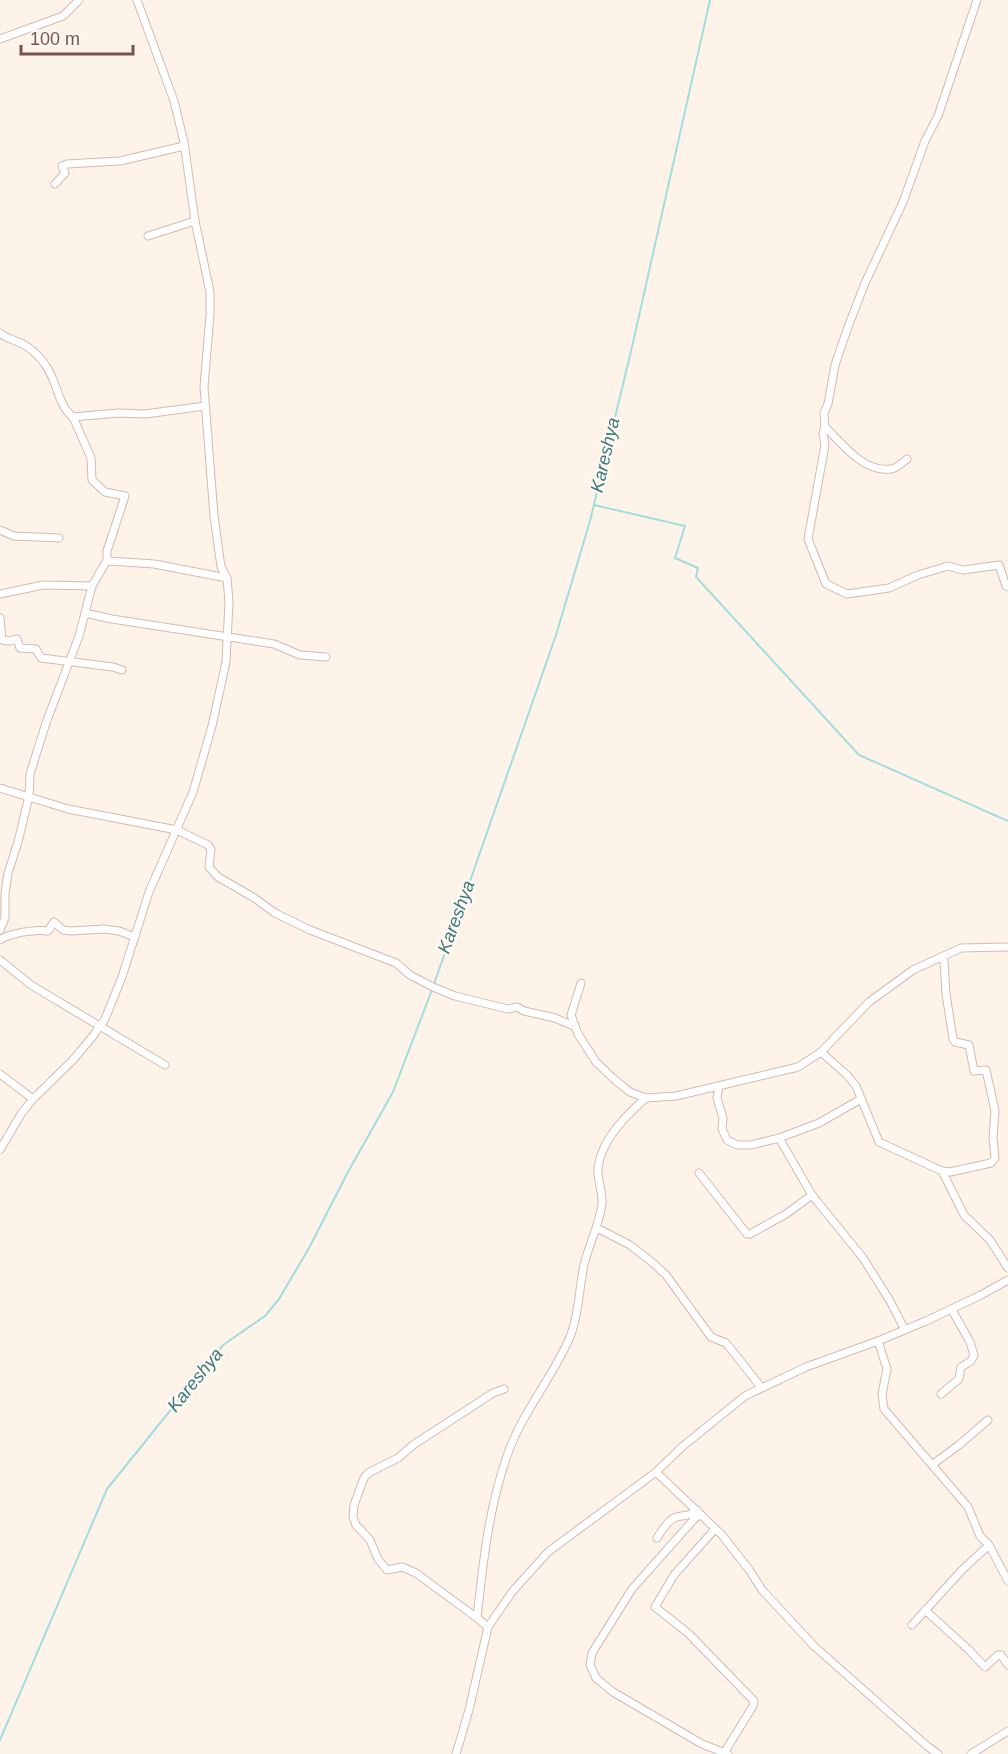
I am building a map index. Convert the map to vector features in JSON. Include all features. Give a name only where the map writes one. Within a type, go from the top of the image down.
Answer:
[{"type":"street","points":[[0,39],[63,16],[79,0]]},
{"type":"street","points":[[1,1145],[33,1099],[73,1060],[101,1027],[122,977],[149,892],[193,792],[212,726],[226,662],[227,578],[221,567],[214,516],[205,406],[205,359],[211,303],[174,101],[137,0]]},
{"type":"street","points":[[977,0],[939,116],[925,141],[903,202],[865,283],[835,366],[828,404],[824,413],[825,445],[808,539],[826,584],[847,594],[889,588],[918,575],[948,566],[963,570],[999,565],[1008,587]]},
{"type":"street","points":[[55,184],[64,177],[62,166],[67,164],[120,161],[184,146]]},
{"type":"street","points":[[148,236],[195,221]]},
{"type":"street","points":[[0,333],[36,353],[48,368],[65,408],[73,417],[91,458],[92,480],[105,492],[125,496],[107,550],[107,562],[92,586],[71,661],[46,723],[30,774],[29,796],[8,873],[5,918],[0,930]]},
{"type":"street","points":[[73,417],[118,413],[145,414],[205,406]]},
{"type":"street","points":[[825,427],[858,458],[870,465],[892,468],[907,459]]},
{"type":"street","points":[[0,530],[14,536],[59,538]]},
{"type":"street","points":[[107,562],[154,564],[227,578]]},
{"type":"street","points":[[0,594],[43,585],[92,586]]},
{"type":"street","points":[[86,613],[274,644],[300,654],[326,657]]},
{"type":"street","points":[[0,618],[2,640],[17,639],[20,648],[36,649],[41,658],[122,670]]},
{"type":"street","points":[[0,788],[68,808],[177,830],[208,845],[211,849],[209,867],[218,877],[275,913],[310,930],[396,963],[410,975],[454,996],[508,1009],[517,1007],[574,1026]]},
{"type":"street","points":[[0,940],[32,930],[48,931],[54,922],[63,930],[103,929],[119,931],[135,937]]},
{"type":"street","points":[[580,984],[571,1015],[574,1026],[596,1062],[630,1092],[646,1098],[676,1096],[798,1067],[821,1052],[869,1002],[913,970],[961,948],[1008,947]]},
{"type":"street","points":[[821,1052],[853,1082],[879,1142],[883,1146],[942,1171],[950,1172],[991,1163],[995,1158],[993,1137],[995,1111],[988,1074],[986,1070],[974,1071],[969,1045],[953,1039],[944,961],[941,957]]},
{"type":"street","points":[[0,960],[32,985],[165,1065]]},
{"type":"street","points":[[0,1074],[33,1099]]},
{"type":"street","points":[[719,1086],[717,1098],[723,1118],[722,1129],[727,1140],[736,1145],[751,1145],[779,1138],[819,1123],[861,1099]]},
{"type":"street","points":[[477,1618],[487,1531],[508,1452],[529,1408],[570,1336],[585,1263],[597,1228],[603,1194],[598,1176],[601,1157],[629,1112],[646,1098]]},
{"type":"street","points":[[779,1138],[812,1195],[863,1258],[905,1330]]},
{"type":"street","points":[[942,1171],[964,1215],[990,1240],[1008,1268]]},
{"type":"street","points":[[699,1173],[744,1231],[750,1234],[786,1214],[812,1195]]},
{"type":"street","points":[[597,1228],[630,1245],[666,1275],[711,1337],[726,1343],[761,1387]]},
{"type":"street","points":[[456,1754],[469,1710],[488,1627],[512,1592],[548,1552],[656,1472],[745,1396],[815,1363],[878,1341],[952,1310],[1008,1280]]},
{"type":"street","points":[[941,1394],[959,1379],[958,1372],[961,1367],[971,1361],[974,1356],[970,1342],[952,1310]]},
{"type":"street","points":[[878,1341],[887,1369],[882,1394],[884,1409],[968,1507],[980,1536],[989,1545],[1008,1581]]},
{"type":"street","points":[[488,1627],[416,1573],[402,1567],[387,1570],[353,1517],[359,1490],[368,1473],[398,1458],[413,1445],[493,1393],[504,1389]]},
{"type":"street","points":[[933,1464],[988,1420]]},
{"type":"street","points":[[656,1472],[715,1528],[750,1571],[762,1590],[814,1646],[938,1754]]},
{"type":"street","points":[[657,1538],[666,1524],[675,1518],[699,1512]]},
{"type":"street","points":[[699,1512],[632,1589],[592,1653],[590,1665],[596,1678],[613,1692],[702,1744],[726,1753],[754,1701],[688,1633],[655,1608],[675,1575],[715,1528]]},
{"type":"street","points":[[912,1625],[962,1570],[989,1545]]},
{"type":"street","points":[[925,1610],[969,1650],[981,1665],[985,1667],[998,1655],[1001,1655],[1008,1665]]},
{"type":"street","points":[[971,1754],[1008,1731]]},
{"type":"waterway","name":"Kareshya","points":[[0,1740],[107,1489],[223,1345],[265,1316],[279,1299],[393,1092],[433,987],[556,635],[590,521],[632,347],[710,0]]},
{"type":"waterway","points":[[594,505],[685,526],[675,558],[698,568],[696,577],[859,755],[1008,821]]}]
